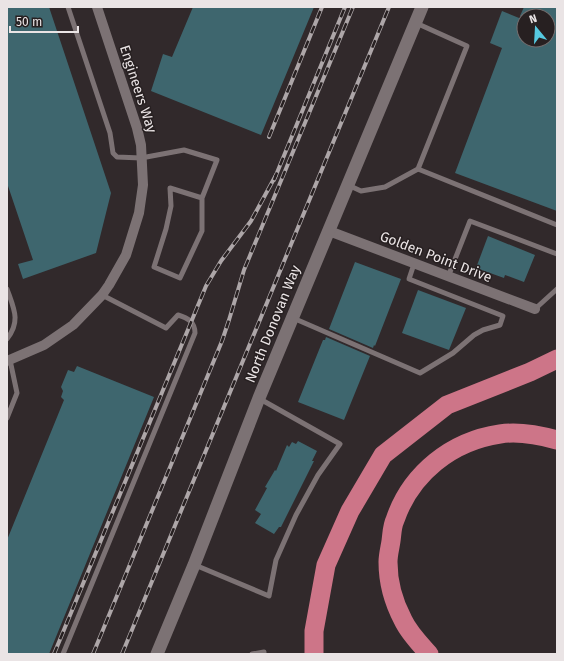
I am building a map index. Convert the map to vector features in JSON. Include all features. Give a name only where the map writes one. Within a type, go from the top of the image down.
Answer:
[{"type":"highway","points":[[314,654],[314,631],[326,565],[350,511],[383,455],[447,405],[530,372],[557,359]]},
{"type":"highway","points":[[429,654],[403,621],[392,593],[388,561],[394,521],[406,496],[422,473],[450,451],[463,444],[500,434],[516,433],[540,435],[557,440]]},
{"type":"street","name":"Engineers Way","points":[[9,361],[44,345],[72,325],[102,295],[126,255],[139,213],[143,186],[141,145],[137,128],[96,7]]},
{"type":"street","name":"North Donovan Way","points":[[157,654],[194,565],[259,398],[422,7]]},
{"type":"street","name":"Golden Point Drive","points":[[329,231],[535,309]]},
{"type":"lane","points":[[68,7],[110,133],[113,153],[117,157],[141,158],[184,150],[217,160],[202,198],[202,231],[180,278],[154,268],[166,229],[171,206],[170,188],[202,198]]},
{"type":"lane","points":[[348,185],[361,191],[385,187],[418,169],[467,46],[415,22]]},
{"type":"lane","points":[[418,169],[557,225]]},
{"type":"lane","points":[[448,277],[470,221],[557,254]]},
{"type":"lane","points":[[292,318],[420,373],[453,353],[474,335],[483,330],[500,325],[503,316],[408,279],[414,264]]},
{"type":"lane","points":[[7,289],[16,319],[13,331],[7,339]]},
{"type":"lane","points":[[535,309],[557,289]]},
{"type":"lane","points":[[63,654],[195,333],[195,327],[188,318],[178,315],[166,328],[102,295]]},
{"type":"lane","points":[[7,418],[17,393],[9,361]]},
{"type":"lane","points":[[194,565],[269,596],[276,560],[296,515],[318,475],[340,444],[259,398]]},
{"type":"lane","points":[[252,654],[264,652],[264,654]]},
{"type":"building","points":[[7,7],[49,7],[111,193],[96,253],[23,279],[18,264],[33,260],[7,183]]},
{"type":"building","points":[[193,7],[314,7],[261,135],[151,91],[163,54],[172,57]]},
{"type":"building","points":[[557,7],[557,211],[455,173],[502,48],[490,43],[502,11],[516,17],[516,48],[556,48],[556,8],[524,8]]},
{"type":"building","points":[[488,236],[535,255],[524,282],[505,275],[504,278],[476,268]]},
{"type":"building","points":[[355,262],[401,279],[373,348],[329,329]]},
{"type":"building","points":[[418,290],[466,308],[449,350],[402,333]]},
{"type":"building","points":[[326,337],[370,356],[344,420],[298,402],[323,340],[325,340]]},
{"type":"building","points":[[77,366],[154,397],[49,654],[7,654],[7,540],[64,400],[61,397],[63,391],[61,387],[68,370],[74,372]]},
{"type":"building","points":[[298,441],[317,451],[312,461],[314,461],[281,527],[279,527],[274,534],[255,523],[261,514],[255,510],[267,488],[265,487],[275,470],[276,471],[287,445],[289,447],[292,442],[296,444]]},
{"type":"railway","points":[[269,137],[322,7]]},
{"type":"railway","points":[[274,180],[345,7]]},
{"type":"railway","points":[[93,654],[222,341],[244,270],[353,7]]},
{"type":"railway","points":[[122,654],[389,7]]},
{"type":"railway","points":[[54,654],[206,286],[221,261],[251,221],[276,175]]}]
